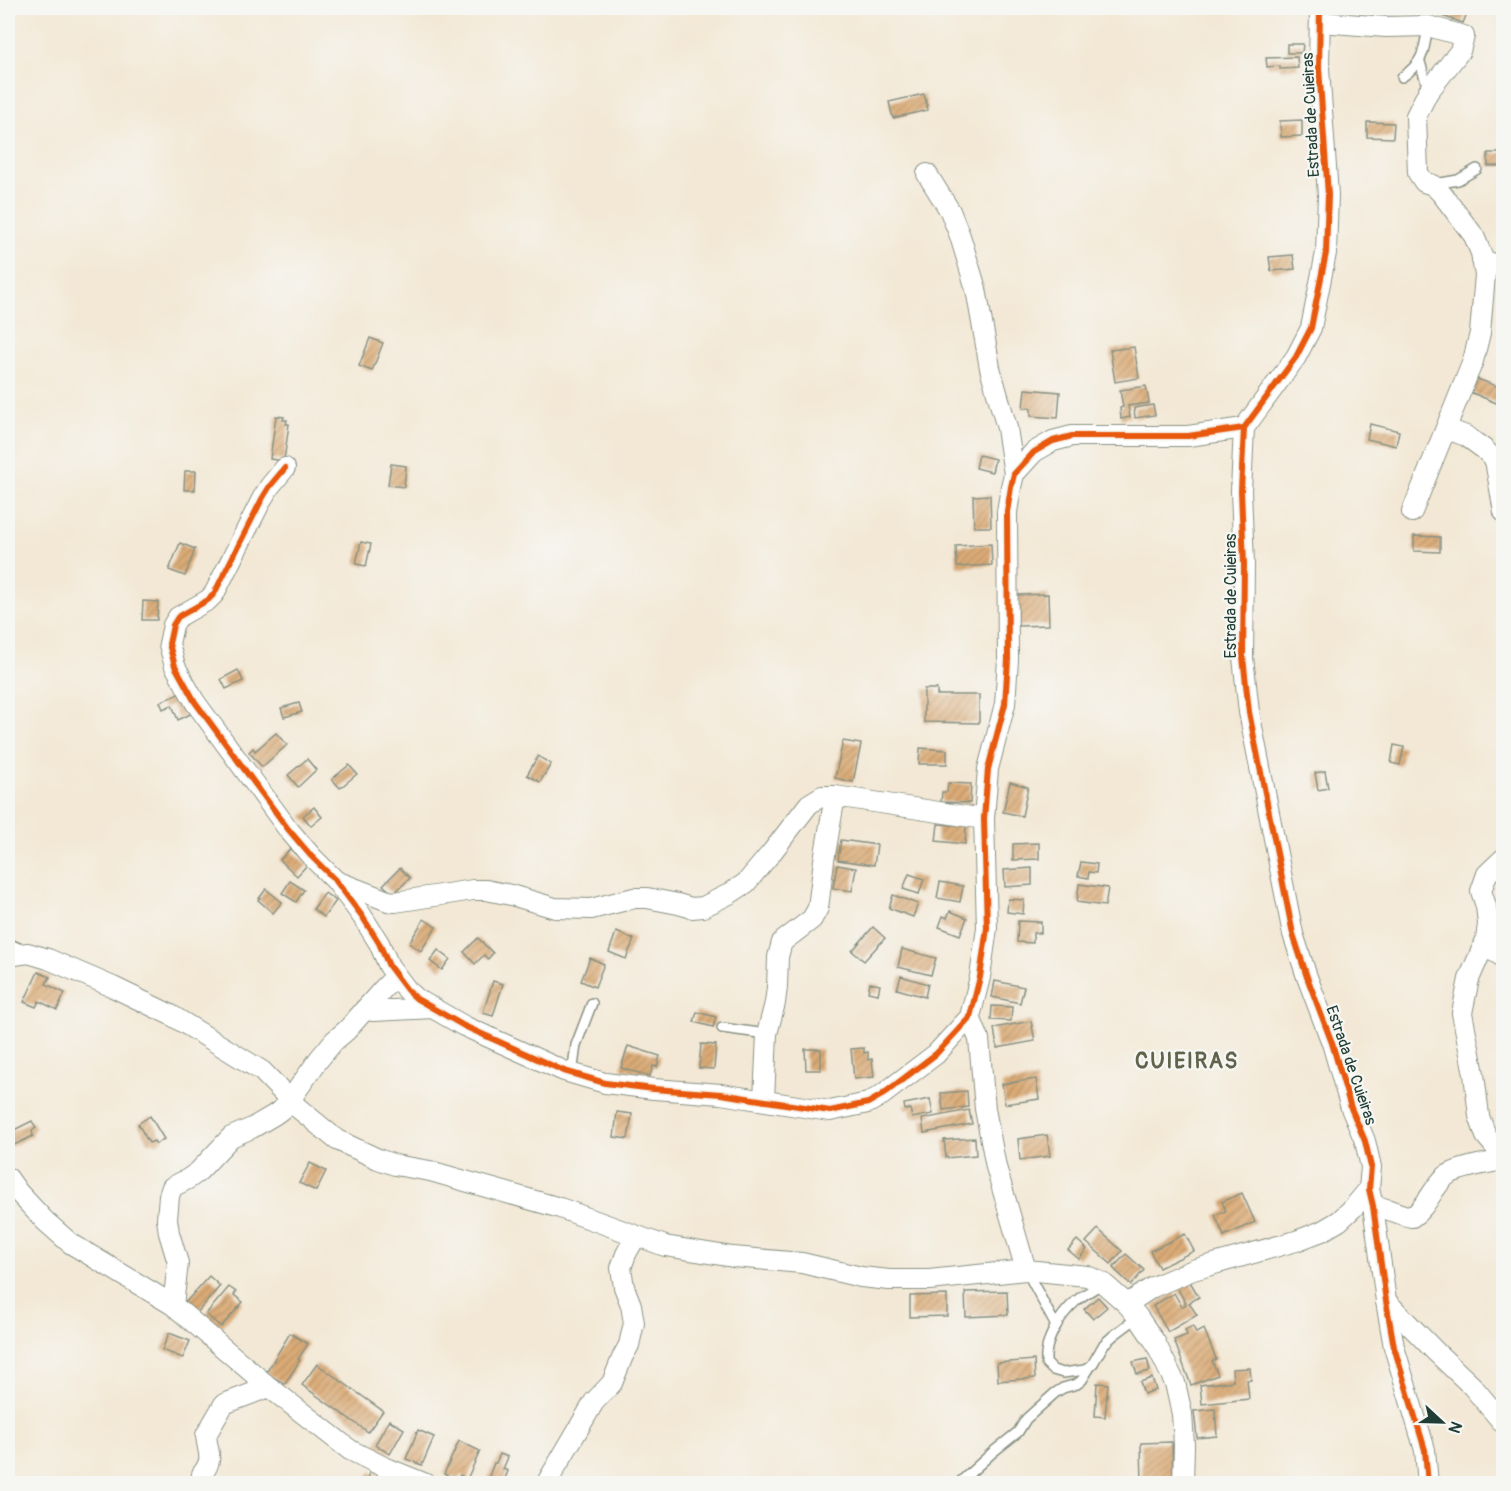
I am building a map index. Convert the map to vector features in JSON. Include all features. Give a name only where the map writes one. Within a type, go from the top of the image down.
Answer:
[{"type":"street","points":[[1320,15],[1386,27],[1428,26],[1464,36],[1460,51],[1428,92],[1416,116],[1418,174],[1424,182],[1433,184],[1474,236],[1481,253],[1485,275],[1480,333],[1473,361],[1412,512]]},
{"type":"street","name":"Estrada de Cuieiras","points":[[1320,15],[1319,68],[1328,195],[1326,253],[1311,328],[1296,357],[1244,428],[1241,491],[1244,564],[1243,657],[1249,712],[1293,934],[1332,1043],[1351,1108],[1365,1141],[1371,1167],[1371,1197],[1394,1347],[1425,1450],[1428,1484]]},
{"type":"street","points":[[285,468],[262,499],[214,594],[208,600],[178,617],[173,625],[169,644],[175,666],[195,702],[288,829],[336,880],[379,943],[388,966],[407,990],[417,999],[464,1026],[572,1074],[605,1083],[721,1094],[830,1111],[868,1103],[936,1054],[970,1017],[980,977],[987,928],[984,819],[988,769],[1005,704],[1008,660],[1007,512],[1014,474],[1007,428],[990,368],[976,289],[960,236],[950,211],[927,174]]},
{"type":"street","points":[[1482,260],[1503,267]]},
{"type":"street","points":[[1014,474],[1034,452],[1053,441],[1072,436],[1188,436],[1244,428]]},
{"type":"street","points":[[1447,429],[1466,436],[1495,460],[1503,512]]},
{"type":"street","points":[[336,880],[395,902],[486,890],[511,894],[555,908],[591,909],[634,898],[647,898],[692,908],[703,907],[746,883],[809,804],[822,796],[836,796],[984,819]]},
{"type":"street","points":[[764,1100],[767,1034],[775,1003],[778,957],[782,942],[812,919],[818,908],[836,796]]},
{"type":"street","points":[[1132,1310],[1153,1287],[1193,1270],[1296,1242],[1339,1221],[1353,1208],[1371,1197],[1383,1207],[1412,1217],[1419,1213],[1445,1177],[1455,1171],[1503,1158],[1486,1137],[1479,1116],[1474,1074],[1462,1013],[1469,979],[1486,940],[1488,924],[1481,891],[1487,874],[1503,858]]},
{"type":"street","points":[[1483,947],[1503,958]]},
{"type":"street","points":[[8,956],[28,953],[48,959],[171,1015],[262,1071],[298,1108],[337,1140],[378,1159],[560,1208],[665,1246],[696,1252],[801,1263],[861,1277],[889,1280],[929,1280],[1026,1270],[1087,1276],[1103,1283],[1132,1310],[1155,1342],[1175,1383],[1182,1414],[1183,1484]]},
{"type":"street","points":[[173,1305],[178,1263],[167,1219],[172,1187],[198,1172],[231,1137],[252,1128],[285,1107],[334,1041],[396,976]]},
{"type":"street","points":[[365,1009],[374,1011],[434,1008]]},
{"type":"street","points":[[970,1017],[979,1039],[985,1109],[996,1167],[1026,1270]]},
{"type":"street","points":[[8,1178],[45,1221],[70,1243],[173,1305],[269,1387],[350,1450],[426,1484]]},
{"type":"street","points":[[546,1484],[594,1402],[612,1383],[629,1346],[634,1323],[621,1268],[636,1236]]},
{"type":"street","points":[[1386,1301],[1472,1386],[1503,1424]]},
{"type":"street","points":[[203,1484],[202,1474],[210,1460],[206,1435],[224,1404],[269,1387]]},
{"type":"lane","points":[[1402,77],[1413,70],[1419,62],[1428,26]]},
{"type":"lane","points":[[1419,62],[1428,92]]},
{"type":"lane","points":[[1433,184],[1458,180],[1477,169]]},
{"type":"lane","points":[[8,943],[28,953]]},
{"type":"lane","points":[[572,1074],[576,1045],[592,1003]]},
{"type":"lane","points":[[722,1028],[767,1034]]},
{"type":"lane","points":[[1026,1270],[1056,1326]]},
{"type":"lane","points":[[1092,1365],[1085,1370],[1063,1373],[1053,1370],[1046,1363],[1045,1353],[1056,1326],[1066,1311],[1078,1299],[1103,1283]]},
{"type":"lane","points":[[958,1484],[1018,1432],[1026,1419],[1055,1393],[1082,1380],[1109,1339],[1132,1310]]},
{"type":"building","points":[[1441,8],[1469,8],[1463,23],[1439,15]]},
{"type":"building","points":[[1287,44],[1303,44],[1302,53],[1287,53]]},
{"type":"building","points":[[1297,57],[1298,68],[1267,67],[1266,58]]},
{"type":"building","points":[[924,94],[928,110],[893,118],[889,102]]},
{"type":"building","points":[[1302,120],[1302,136],[1281,137],[1280,121]]},
{"type":"building","points":[[1367,122],[1394,123],[1393,138],[1367,137]]},
{"type":"building","points":[[1488,153],[1504,153],[1504,166],[1488,166]]},
{"type":"building","points":[[1293,255],[1295,269],[1271,271],[1269,257]]},
{"type":"building","points":[[370,338],[383,343],[372,371],[359,366]]},
{"type":"building","points":[[1134,347],[1139,378],[1115,382],[1110,350]]},
{"type":"building","points":[[1475,378],[1504,389],[1501,405],[1470,392]]},
{"type":"building","points":[[1146,386],[1149,403],[1128,406],[1130,417],[1121,419],[1120,408],[1123,407],[1120,390]]},
{"type":"building","points":[[1025,389],[1060,392],[1058,418],[1031,416],[1031,408],[1023,408]]},
{"type":"building","points":[[1153,405],[1155,415],[1135,418],[1134,408]]},
{"type":"building","points":[[276,416],[284,417],[283,420],[287,420],[286,424],[289,424],[284,461],[270,459]]},
{"type":"building","points":[[1370,424],[1399,431],[1396,446],[1367,439]]},
{"type":"building","points":[[979,455],[995,459],[992,472],[976,468]]},
{"type":"building","points":[[391,464],[406,466],[404,487],[388,485]]},
{"type":"building","points":[[185,471],[196,471],[195,490],[184,490]]},
{"type":"building","points":[[990,495],[991,527],[974,527],[973,496]]},
{"type":"building","points":[[1414,536],[1440,537],[1440,552],[1414,551]]},
{"type":"building","points":[[361,542],[371,544],[366,566],[356,564]]},
{"type":"building","points":[[180,543],[195,549],[185,576],[169,570]]},
{"type":"building","points":[[991,544],[992,565],[957,567],[956,546]]},
{"type":"building","points":[[1048,594],[1049,625],[1018,626],[1017,595]]},
{"type":"building","points":[[143,601],[158,602],[157,620],[142,620]]},
{"type":"building","points":[[238,670],[243,681],[226,689],[221,679]]},
{"type":"building","points":[[924,689],[937,689],[937,695],[979,695],[979,723],[924,722]]},
{"type":"building","points":[[185,691],[195,712],[178,720],[172,705],[163,709],[160,702]]},
{"type":"building","points":[[299,703],[302,712],[284,717],[281,708]]},
{"type":"building","points":[[276,733],[287,745],[262,767],[249,752],[253,748],[255,751]]},
{"type":"building","points":[[843,741],[861,744],[853,782],[835,778]]},
{"type":"building","points":[[1394,745],[1404,747],[1400,765],[1391,763]]},
{"type":"building","points":[[920,748],[947,750],[947,764],[919,764]]},
{"type":"building","points":[[538,756],[551,764],[540,782],[527,775]]},
{"type":"building","points":[[307,759],[316,770],[298,787],[288,775]]},
{"type":"building","points":[[349,765],[357,774],[340,788],[332,779]]},
{"type":"building","points":[[1325,771],[1328,788],[1318,790],[1315,773]]},
{"type":"building","points":[[1010,782],[1028,787],[1022,816],[1003,812]]},
{"type":"building","points":[[948,783],[971,784],[970,803],[941,802],[942,792],[947,792]]},
{"type":"building","points":[[314,807],[322,817],[311,826],[303,816]]},
{"type":"building","points":[[938,824],[966,826],[965,844],[936,841]]},
{"type":"building","points":[[841,840],[877,845],[874,865],[838,860]]},
{"type":"building","points":[[1039,843],[1039,859],[1013,860],[1013,844]]},
{"type":"building","points":[[290,849],[307,865],[297,876],[280,860]]},
{"type":"building","points":[[1081,862],[1097,864],[1096,873],[1089,872],[1088,878],[1078,876]]},
{"type":"building","points":[[837,865],[856,868],[852,891],[833,888]]},
{"type":"building","points":[[400,868],[410,878],[393,894],[383,885]]},
{"type":"building","points":[[1032,868],[1032,885],[1005,887],[1004,870]]},
{"type":"building","points":[[909,874],[924,879],[919,894],[903,889]]},
{"type":"building","points":[[290,881],[304,890],[296,902],[282,893]]},
{"type":"building","points":[[940,882],[963,886],[960,902],[937,898]]},
{"type":"building","points":[[1079,884],[1108,888],[1105,906],[1077,902]]},
{"type":"building","points":[[266,889],[282,902],[273,913],[258,900]]},
{"type":"building","points":[[325,893],[336,901],[324,917],[313,909]]},
{"type":"building","points":[[893,895],[918,904],[913,917],[889,908]]},
{"type":"building","points":[[1008,899],[1024,900],[1023,914],[1007,912]]},
{"type":"building","points":[[950,911],[967,918],[960,935],[939,927],[943,916],[947,918]]},
{"type":"building","points":[[424,919],[436,927],[421,951],[409,943]]},
{"type":"building","points":[[1018,921],[1041,922],[1041,933],[1033,933],[1033,943],[1017,942]]},
{"type":"building","points":[[873,927],[885,938],[864,961],[852,951]]},
{"type":"building","points":[[616,932],[634,939],[626,959],[609,952]]},
{"type":"building","points":[[478,938],[493,953],[488,959],[484,955],[475,964],[464,952]]},
{"type":"building","points":[[902,949],[936,958],[931,975],[898,967]]},
{"type":"building","points":[[438,950],[450,959],[442,970],[430,961]]},
{"type":"building","points":[[590,958],[604,964],[595,987],[581,981]]},
{"type":"building","points":[[38,972],[50,977],[46,984],[65,993],[57,1010],[39,1001],[36,1007],[24,1002]]},
{"type":"building","points":[[901,976],[928,984],[925,997],[897,989]]},
{"type":"building","points":[[493,981],[503,984],[493,1016],[483,1013]]},
{"type":"building","points":[[995,981],[1024,987],[1020,1003],[992,997]]},
{"type":"building","points":[[870,983],[880,985],[878,994],[868,992]]},
{"type":"building","points":[[992,1006],[1012,1007],[1011,1021],[991,1020]]},
{"type":"building","points":[[697,1012],[716,1017],[713,1027],[694,1022]]},
{"type":"building","points":[[1031,1021],[1035,1041],[997,1048],[994,1028]]},
{"type":"building","points":[[701,1044],[716,1045],[714,1069],[699,1068]]},
{"type":"building","points":[[628,1046],[660,1056],[657,1067],[653,1066],[650,1076],[621,1068]]},
{"type":"building","points":[[864,1048],[864,1053],[868,1052],[868,1060],[872,1059],[874,1077],[854,1079],[851,1049]]},
{"type":"building","points":[[805,1049],[821,1049],[821,1070],[806,1070]]},
{"type":"building","points":[[1036,1079],[1039,1099],[1005,1104],[1002,1084]]},
{"type":"building","points":[[967,1091],[968,1107],[943,1110],[941,1093]]},
{"type":"building","points":[[930,1099],[933,1114],[912,1118],[910,1109],[905,1110],[904,1104]]},
{"type":"building","points":[[969,1110],[972,1124],[924,1133],[922,1119]]},
{"type":"building","points":[[617,1112],[632,1114],[628,1139],[614,1137]]},
{"type":"building","points":[[150,1116],[164,1139],[156,1144],[154,1141],[149,1143],[138,1124]]},
{"type":"building","points":[[32,1121],[36,1128],[32,1131],[33,1136],[10,1147],[8,1133]]},
{"type":"building","points":[[1047,1135],[1050,1156],[1020,1160],[1018,1139]]},
{"type":"building","points":[[975,1138],[976,1155],[946,1158],[944,1140]]},
{"type":"building","points":[[310,1163],[326,1171],[316,1191],[299,1183]]},
{"type":"building","points":[[1242,1193],[1255,1222],[1224,1236],[1215,1215],[1226,1211],[1222,1202]]},
{"type":"building","points":[[1098,1229],[1122,1251],[1111,1264],[1086,1242]]},
{"type":"building","points":[[1185,1234],[1194,1251],[1159,1268],[1150,1251]]},
{"type":"building","points":[[1077,1240],[1087,1249],[1079,1259],[1068,1250]]},
{"type":"building","points":[[1126,1254],[1144,1270],[1131,1285],[1113,1268]]},
{"type":"building","points":[[209,1276],[220,1286],[197,1313],[185,1303]]},
{"type":"building","points":[[1189,1280],[1199,1297],[1189,1303],[1197,1315],[1168,1332],[1153,1306],[1174,1293],[1182,1307],[1186,1304],[1177,1287]]},
{"type":"building","points":[[229,1287],[236,1292],[234,1295],[243,1302],[221,1327],[206,1314]]},
{"type":"building","points":[[1007,1291],[1008,1315],[966,1317],[965,1292]]},
{"type":"building","points":[[947,1295],[947,1316],[910,1317],[910,1296]]},
{"type":"building","points":[[1098,1297],[1107,1307],[1093,1319],[1084,1309]]},
{"type":"building","points":[[1193,1326],[1196,1333],[1204,1329],[1216,1359],[1212,1361],[1218,1375],[1191,1385],[1174,1340],[1187,1335],[1185,1330]]},
{"type":"building","points":[[169,1333],[190,1341],[183,1358],[162,1350]]},
{"type":"building","points":[[290,1333],[308,1344],[285,1384],[266,1373]]},
{"type":"building","points":[[1147,1359],[1150,1371],[1137,1374],[1133,1362]]},
{"type":"building","points":[[1034,1360],[1035,1378],[998,1381],[997,1363]]},
{"type":"building","points":[[317,1364],[383,1411],[368,1432],[302,1385]]},
{"type":"building","points":[[1250,1368],[1251,1380],[1247,1380],[1249,1399],[1202,1404],[1200,1385],[1233,1381],[1232,1369]]},
{"type":"building","points":[[1152,1378],[1156,1390],[1144,1394],[1140,1382]]},
{"type":"building","points":[[1097,1383],[1108,1384],[1105,1417],[1095,1416]]},
{"type":"building","points":[[1215,1409],[1217,1436],[1197,1438],[1194,1411]]},
{"type":"building","points":[[389,1420],[404,1429],[390,1454],[375,1445]]},
{"type":"building","points":[[418,1430],[434,1437],[422,1465],[406,1459]]},
{"type":"building","points":[[459,1441],[480,1451],[467,1479],[460,1475],[458,1480],[444,1474]]},
{"type":"building","points":[[1172,1442],[1173,1483],[1142,1484],[1141,1443]]},
{"type":"building","points":[[500,1454],[508,1457],[503,1469],[508,1471],[503,1484],[486,1484],[494,1463]]},
{"type":"building","points":[[370,1472],[404,1483],[404,1484],[366,1484]]},
{"type":"cycle path","points":[[1320,8],[1319,68],[1328,195],[1326,253],[1311,328],[1296,357],[1244,428],[1241,491],[1244,564],[1243,657],[1249,712],[1293,934],[1332,1043],[1351,1108],[1365,1141],[1371,1167],[1369,1189],[1394,1347],[1425,1450],[1428,1484]]},
{"type":"cycle path","points":[[285,468],[262,499],[214,594],[208,600],[178,617],[173,625],[169,644],[175,666],[195,702],[288,829],[336,881],[362,916],[379,943],[389,966],[407,990],[417,999],[464,1026],[564,1071],[605,1083],[721,1094],[830,1111],[868,1103],[882,1095],[936,1054],[970,1017],[980,977],[987,928],[984,819],[988,769],[1005,704],[1008,660],[1007,512],[1014,474],[1034,452],[1053,441],[1072,436],[1188,436],[1244,428]]},
{"type":"district","name":"CUIEIRAS","points":[[1187,1060]]}]
